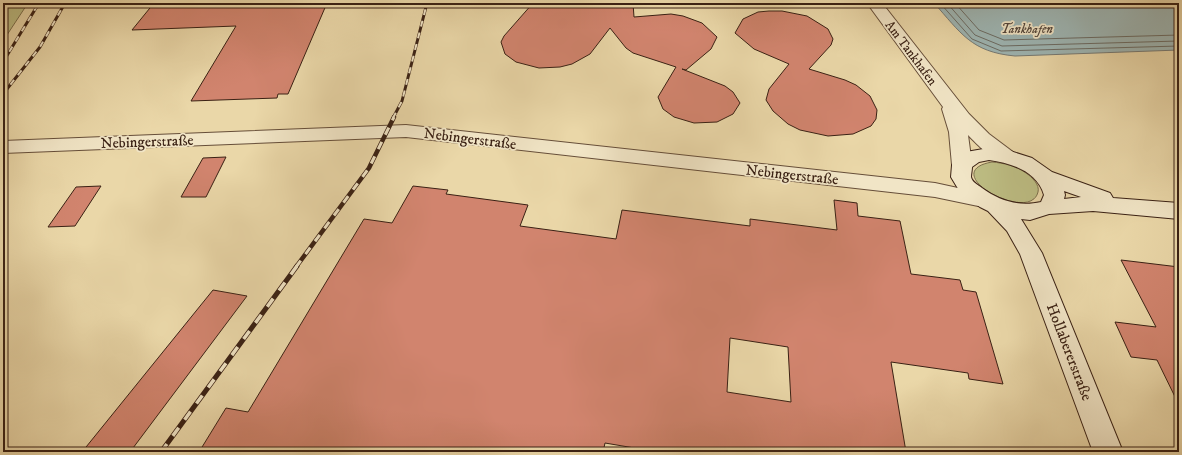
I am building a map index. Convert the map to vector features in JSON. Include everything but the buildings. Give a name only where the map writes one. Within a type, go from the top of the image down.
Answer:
[{"type":"street","name":"Am Tankhafen","points":[[874,3],[948,102],[974,132],[1006,156]]},
{"type":"street","name":"Am Tankhafen","points":[[948,102],[958,132],[961,169]]},
{"type":"street","name":"Nebingerstraße","points":[[3,147],[406,131],[936,190],[990,203]]},
{"type":"street","points":[[936,190],[951,187],[959,178],[961,169],[969,158],[982,154],[1006,156],[1025,163],[1046,177],[1078,190],[1129,206]]},
{"type":"street","name":"Hollabererstraße","points":[[961,169],[967,187],[990,203],[1015,226],[1031,253],[1108,452]]},
{"type":"street","points":[[1042,209],[1055,199],[1052,184],[1046,177]]},
{"type":"street","points":[[990,203],[1012,211],[1085,204],[1129,206],[1179,211]]},
{"type":"street","name":"Hollabererstraße","points":[[1031,253],[1028,224],[1042,209]]},
{"type":"green space","points":[[3,3],[28,3],[3,41]]},
{"type":"green space","points":[[992,162],[1014,167],[1035,181],[1038,187],[1038,192],[1031,201],[1019,203],[1005,200],[979,185],[974,176],[977,168]]},
{"type":"water","name":"Tankhafen","points":[[934,3],[1179,3],[1179,50],[1015,56],[1000,54],[977,45],[968,39]]},
{"type":"railway","points":[[3,62],[39,3]]},
{"type":"railway","points":[[3,94],[40,47],[65,3]]},
{"type":"railway","points":[[393,118],[402,101],[427,3]]},
{"type":"railway","points":[[296,267],[369,168],[394,117]]},
{"type":"railway","points":[[161,452],[297,266]]}]
